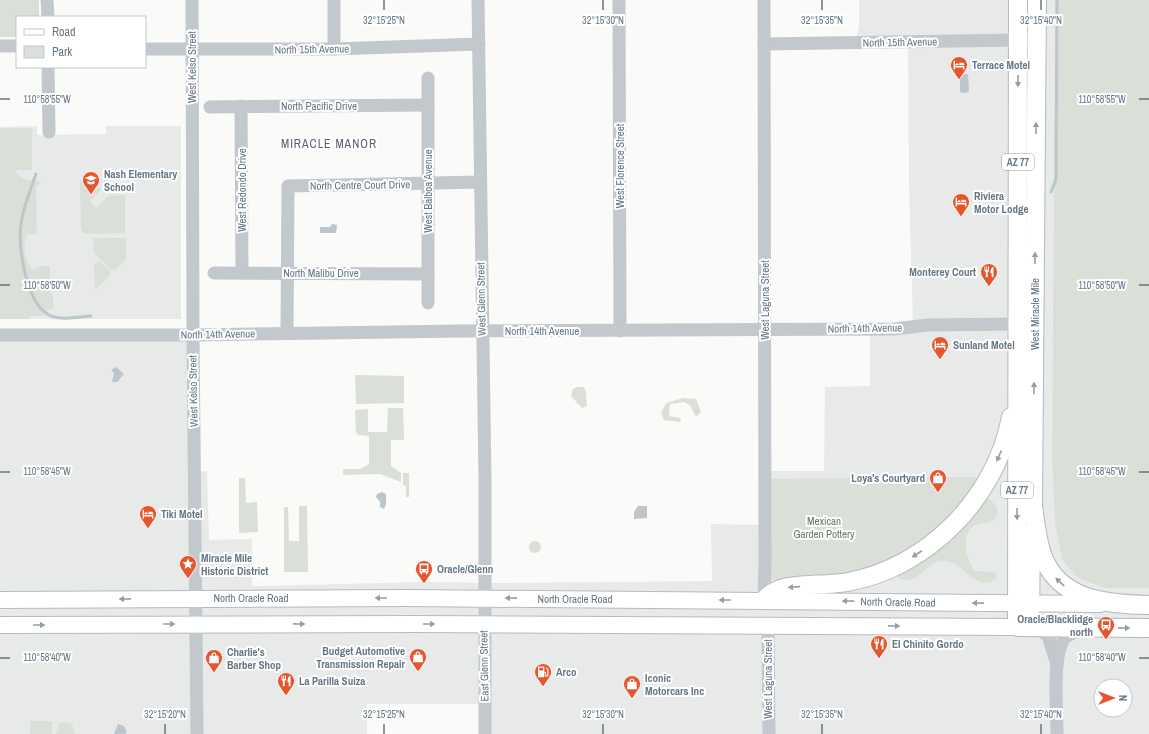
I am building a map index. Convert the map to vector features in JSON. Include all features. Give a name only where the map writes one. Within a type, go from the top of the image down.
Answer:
[{"type":"highway","name":"West Miracle Mile","points":[[1018,0],[1026,324],[1033,506]]},
{"type":"highway","name":"West Miracle Mile","points":[[1028,627],[1024,603],[1018,377],[1026,324],[1037,39],[1037,0]]},
{"type":"highway","points":[[764,600],[772,593],[784,588],[835,584],[876,575],[910,559],[938,539],[958,520],[975,499],[996,464],[1006,436],[1018,377]]},
{"type":"highway","name":"AZ 77","points":[[1033,506],[1042,555],[1053,575],[1069,590],[1080,596],[1122,604]]},
{"type":"highway","name":"North Oracle Road","points":[[1122,604],[1149,605]]},
{"type":"highway","points":[[1028,627],[1149,628]]},
{"type":"main road","name":"West Miracle Mile","points":[[1024,603],[1033,506]]},
{"type":"main road","name":"North Oracle Road","points":[[0,600],[484,598],[1122,604]]},
{"type":"main road","points":[[0,625],[484,624],[1028,627]]},
{"type":"street","points":[[48,0],[48,16]]},
{"type":"street","name":"West Kelso Street","points":[[192,0],[193,335],[197,734]]},
{"type":"street","points":[[334,0],[334,49]]},
{"type":"street","name":"West Glenn Street","points":[[478,0],[481,331],[485,480],[484,598]]},
{"type":"street","name":"West Florence Street","points":[[619,0],[620,331]]},
{"type":"street","name":"West Laguna Street","points":[[764,0],[764,600]]},
{"type":"street","name":"North 15th Avenue","points":[[764,44],[1037,39]]},
{"type":"street","name":"North 15th Avenue","points":[[146,49],[334,49],[479,44]]},
{"type":"street","points":[[0,46],[16,46]]},
{"type":"street","points":[[48,68],[49,132]]},
{"type":"street","name":"West Balboa Avenue","points":[[428,78],[428,303]]},
{"type":"street","name":"North Pacific Drive","points":[[210,107],[428,105]]},
{"type":"street","name":"West Redondo Drive","points":[[241,106],[242,273]]},
{"type":"street","name":"North Centre Court Drive","points":[[287,273],[288,186],[480,182]]},
{"type":"street","name":"North Malibu Drive","points":[[214,273],[428,274]]},
{"type":"street","points":[[287,273],[287,333]]},
{"type":"street","name":"North 14th Avenue","points":[[0,335],[193,335],[481,331],[765,330],[894,328],[928,325],[1026,324]]},
{"type":"street","name":"East Glenn Street","points":[[484,598],[485,734]]},
{"type":"street","name":"West Laguna Street","points":[[768,625],[769,734]]},
{"type":"street","points":[[1028,627],[1048,636],[1057,664]]},
{"type":"street","points":[[1057,734],[1057,664],[1065,638],[1086,627]]},
{"type":"shaded area","points":[[859,0],[1055,0],[1052,462],[1055,522],[1104,588],[1149,588],[1149,734],[485,734],[484,704],[367,704],[367,734],[0,734],[0,335],[193,335],[194,472],[207,471],[209,540],[252,539],[252,586],[426,582],[498,583],[712,581],[711,524],[765,525],[765,471],[824,471],[825,387],[870,386],[870,329],[913,326],[909,185],[908,42],[856,43],[859,25]]},
{"type":"shaded area","points":[[960,74],[968,74],[969,91],[966,93],[960,92]]},
{"type":"shaded area","name":"Nash Elementary School","points":[[37,126],[37,135],[106,134],[106,126],[181,126],[181,319],[0,319],[0,127]]},
{"type":"shaded area","points":[[332,224],[337,225],[336,233],[320,233],[320,227],[330,227]]},
{"type":"shaded area","points":[[116,367],[124,374],[117,382],[112,382],[114,373],[111,370]]},
{"type":"shaded area","points":[[382,492],[386,494],[386,504],[384,509],[380,507],[380,502],[376,497],[377,494]]},
{"type":"shaded area","points":[[638,506],[647,506],[647,518],[634,519],[634,512]]},
{"type":"shaded area","points":[[118,724],[124,726],[127,732],[125,734],[114,734]]},
{"type":"green space","points":[[0,0],[39,0],[39,16],[16,16],[16,37],[0,37]]},
{"type":"green space","points":[[1055,0],[1149,0],[1149,588],[1104,588],[1077,577],[1062,559],[1055,522],[1052,462]]},
{"type":"green space","points":[[0,128],[32,128],[32,170],[16,170],[15,172],[23,179],[41,182],[36,187],[37,234],[27,234],[24,248],[26,258],[33,270],[42,266],[50,266],[50,292],[53,296],[53,309],[49,309],[42,316],[30,316],[30,319],[0,319]]},
{"type":"green space","points":[[80,181],[92,181],[101,190],[90,201],[96,208],[109,195],[125,195],[125,233],[84,234],[81,229]]},
{"type":"green space","points":[[93,238],[126,238],[126,259],[115,270],[111,270],[94,253]]},
{"type":"green space","points":[[99,261],[110,271],[110,275],[95,290],[94,265]]},
{"type":"green space","points":[[355,375],[404,376],[404,403],[356,404]]},
{"type":"green space","points":[[577,387],[584,387],[586,392],[587,406],[582,408],[571,396],[573,389]]},
{"type":"green space","points":[[683,398],[696,399],[701,412],[696,417],[690,405],[684,402],[670,404],[669,416],[681,418],[680,422],[664,420],[661,413],[666,403]]},
{"type":"green space","points":[[388,408],[403,408],[404,440],[391,440],[391,466],[401,473],[401,482],[380,474],[343,475],[343,469],[360,469],[369,464],[369,436],[358,435],[356,433],[355,410],[368,409],[368,432],[387,432]]},
{"type":"green space","points":[[403,473],[409,473],[409,497],[406,497],[406,486],[403,485]]},
{"type":"green space","name":"Mexican Garden Pottery","points":[[979,477],[970,494],[950,520],[893,564],[842,577],[764,580],[765,479]]},
{"type":"green space","points":[[239,478],[245,478],[246,503],[257,502],[258,532],[239,533]]},
{"type":"green space","points":[[984,495],[994,503],[997,514],[991,521],[980,523],[970,530],[966,542],[967,555],[975,571],[995,572],[997,578],[990,582],[983,582],[977,580],[953,563],[939,561],[912,579],[906,580],[899,578],[895,572]]},
{"type":"green space","points":[[299,506],[307,506],[308,572],[284,572],[284,507],[288,507],[289,541],[299,541]]},
{"type":"green space","points":[[533,541],[537,541],[541,547],[537,553],[533,553],[529,549],[529,545]]},
{"type":"green space","points":[[30,721],[52,721],[52,734],[30,734]]},
{"type":"green space","points":[[64,722],[72,724],[75,734],[56,734],[59,723]]},
{"type":"waterway","points":[[1051,192],[1056,179],[1057,0]]},
{"type":"waterway","points":[[36,174],[25,206],[20,234],[22,260],[29,287],[34,299],[41,309],[53,317],[75,318],[91,316]]},
{"type":"place","name":"Terrace Motel","points":[[959,80]]},
{"type":"place","name":"Nash Elementary School","points":[[91,195]]},
{"type":"place","name":"Riviera Motor Lodge","points":[[961,217]]},
{"type":"place","name":"Monterey Court","points":[[989,287]]},
{"type":"place","name":"Sunland Motel","points":[[940,360]]},
{"type":"place","name":"Loya's Courtyard","points":[[938,493]]},
{"type":"place","name":"Tiki Motel","points":[[148,529]]},
{"type":"place","name":"Miracle Mile Historic District","points":[[188,579]]},
{"type":"place","name":"Oracle/Glenn","points":[[424,584]]},
{"type":"place","name":"Oracle/Blacklidge north","points":[[1106,640]]},
{"type":"place","name":"El Chinito Gordo","points":[[879,659]]},
{"type":"place","name":"Budget Automotive Transmission Repair","points":[[418,672]]},
{"type":"place","name":"Charlie's Barber Shop","points":[[214,673]]},
{"type":"place","name":"Arco","points":[[543,687]]},
{"type":"place","name":"La Parilla Suiza","points":[[286,696]]},
{"type":"place","name":"Iconic Motorcars Inc","points":[[632,699]]},
{"type":"district","name":"MIRACLE MANOR","points":[[329,144]]}]
